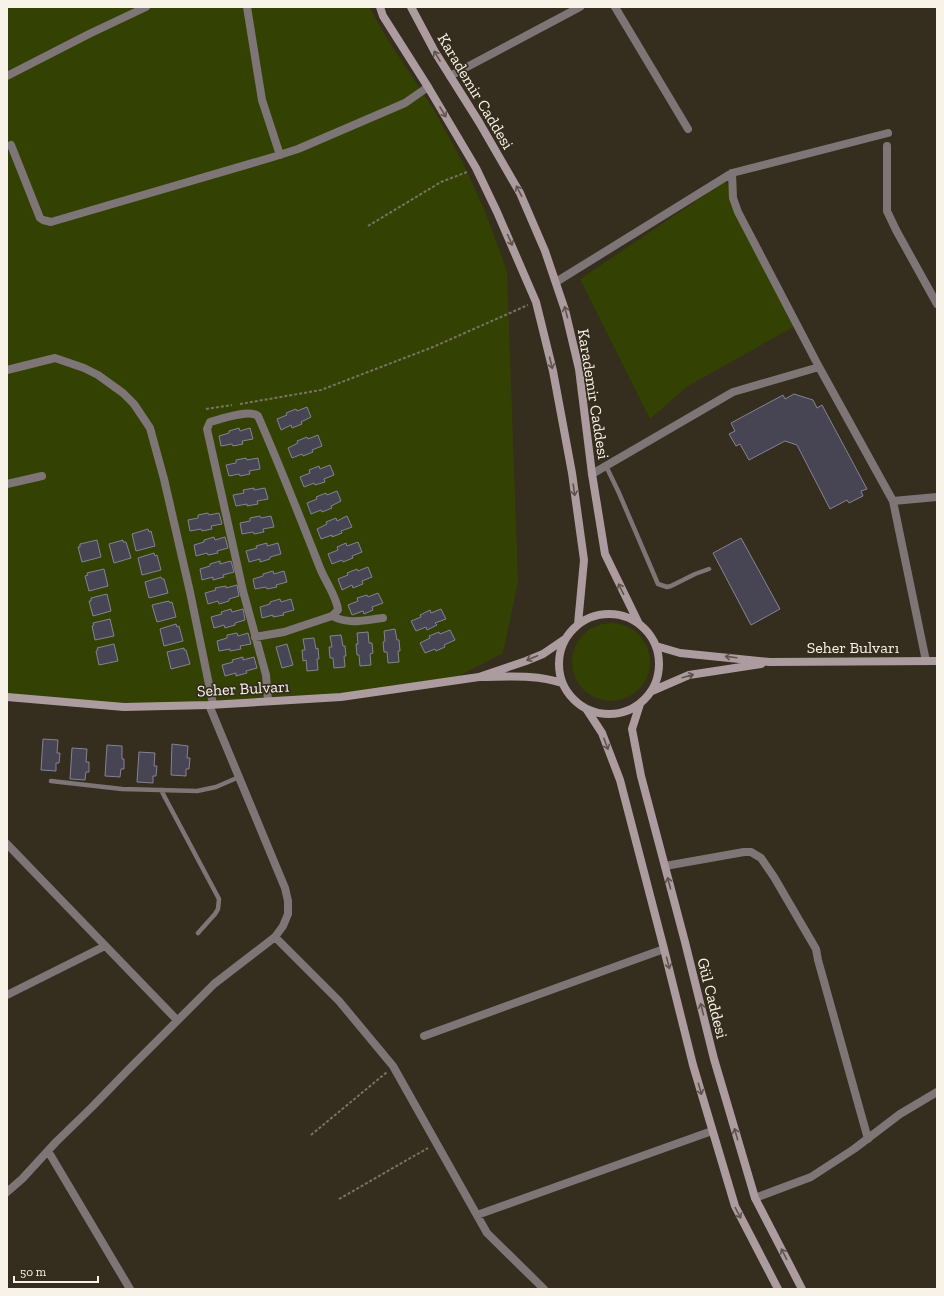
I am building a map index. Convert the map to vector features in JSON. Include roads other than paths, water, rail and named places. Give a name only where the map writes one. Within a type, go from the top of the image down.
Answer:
[{"type":"street","points":[[7,76],[146,7]]},
{"type":"street","points":[[247,7],[262,100],[280,155]]},
{"type":"street","points":[[380,7],[383,16],[428,87],[476,168],[536,302],[555,379],[572,473],[584,560],[578,624]]},
{"type":"street","name":"Karademir Caddesi","points":[[411,7],[435,52],[479,122],[520,193],[545,250],[566,310],[579,369],[592,474],[605,554],[639,624]]},
{"type":"street","points":[[450,76],[580,7]]},
{"type":"street","points":[[615,7],[688,129]]},
{"type":"street","points":[[11,145],[40,218],[51,222],[298,149],[405,103],[428,87]]},
{"type":"street","points":[[556,282],[732,173],[888,134]]},
{"type":"street","points":[[888,146],[887,212],[937,304]]},
{"type":"street","points":[[732,173],[733,198],[738,212],[819,367],[893,501],[926,661]]},
{"type":"street","points":[[7,370],[55,358],[84,368],[98,375],[123,393],[134,404],[150,428],[164,479],[188,585],[211,705],[285,888],[288,900],[288,914],[283,926],[275,937],[214,984],[48,1150],[22,1179],[7,1192]]},
{"type":"street","points":[[592,474],[733,392],[819,367]]},
{"type":"street","points":[[255,637],[284,632],[332,616],[338,610],[277,459],[258,416],[252,413],[210,422],[207,429],[243,591],[255,637],[266,675],[268,702]]},
{"type":"street","points":[[7,484],[42,476]]},
{"type":"street","points":[[893,501],[937,497]]},
{"type":"street","points":[[613,614],[622,615],[639,624],[646,630],[656,646],[658,654],[659,668],[656,682],[652,690],[640,704],[623,713],[614,715],[605,715],[587,710],[579,705],[572,699],[562,683],[558,665],[562,646],[571,631],[578,624],[594,616],[613,614]]},
{"type":"street","points":[[332,616],[348,622],[383,618]]},
{"type":"street","name":"Seher Bulvarı","points":[[479,677],[543,654],[566,638]]},
{"type":"street","name":"Seher Bulvarı","points":[[656,646],[680,653],[770,662],[937,661]]},
{"type":"street","name":"Seher Bulvarı","points":[[652,690],[689,675],[770,662]]},
{"type":"street","name":"Seher Bulvarı","points":[[7,696],[124,706],[211,705],[341,697],[479,677],[530,676],[548,678],[562,683]]},
{"type":"street","name":"Gül Caddesi","points":[[640,704],[632,729],[641,776],[714,1059],[755,1198],[802,1289]]},
{"type":"street","points":[[587,710],[602,733],[620,780],[693,1065],[735,1206],[778,1289]]},
{"type":"street","points":[[7,844],[178,1020]]},
{"type":"street","points":[[665,866],[744,852],[751,852],[761,858],[816,949],[868,1139]]},
{"type":"street","points":[[275,937],[339,1001],[393,1066],[487,1233],[544,1289]]},
{"type":"street","points":[[7,995],[105,946]]},
{"type":"street","points":[[424,1036],[664,949]]},
{"type":"street","points":[[755,1198],[811,1177],[854,1149],[900,1114],[937,1092]]},
{"type":"street","points":[[477,1215],[712,1130]]},
{"type":"street","points":[[48,1150],[130,1289]]},
{"type":"lane","points":[[606,466],[658,584],[667,587],[671,586],[695,574],[709,570]]},
{"type":"lane","points":[[51,781],[122,789],[197,791],[216,786],[239,777]]},
{"type":"lane","points":[[161,790],[219,899],[218,909],[215,914],[198,933]]}]
